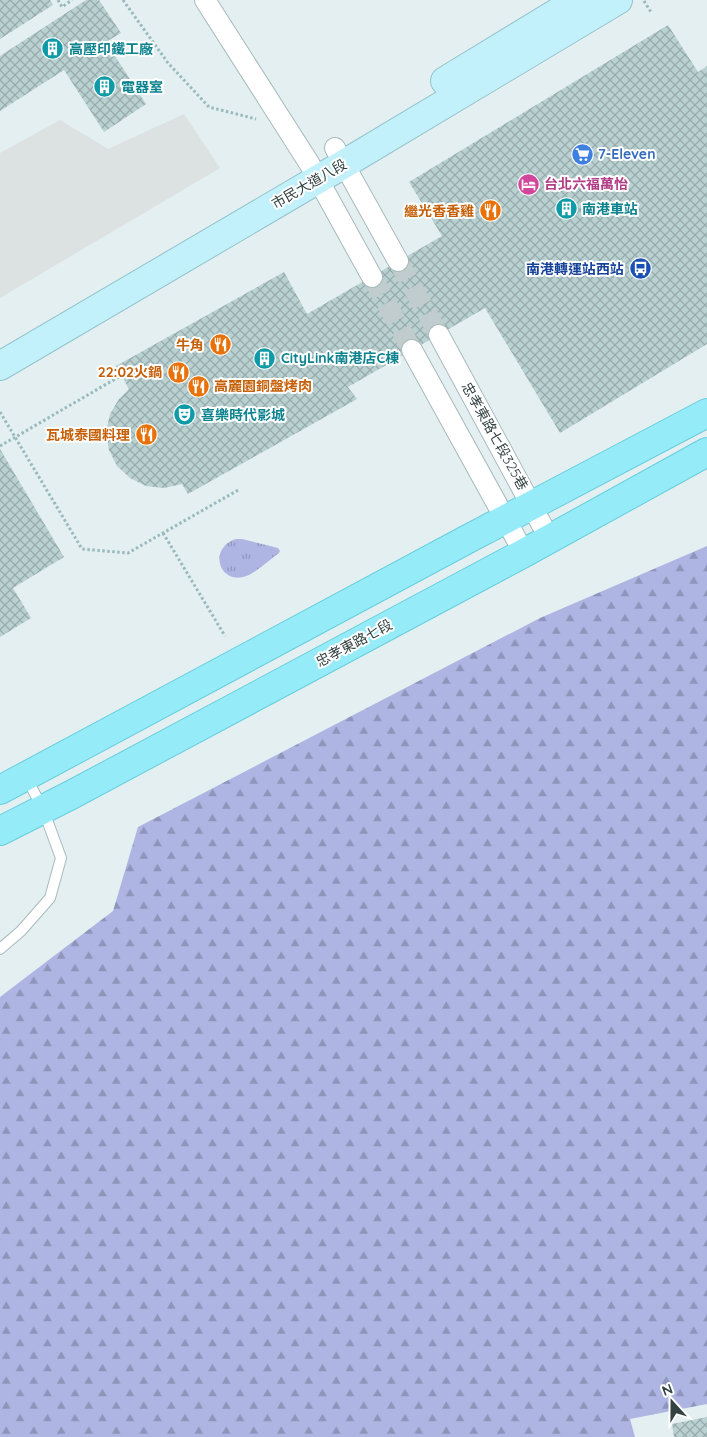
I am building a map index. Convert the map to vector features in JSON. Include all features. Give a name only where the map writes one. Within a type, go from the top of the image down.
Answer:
[{"type":"main road","points":[[0,790],[707,413]]},
{"type":"main road","name":"忠孝東路七段","points":[[0,831],[524,553],[707,452]]},
{"type":"street","points":[[205,0],[314,171],[372,277]]},
{"type":"street","name":"市民大道八段","points":[[340,156],[578,0]]},
{"type":"street","name":"市民大道八段","points":[[0,344],[314,171],[618,0]]},
{"type":"street","points":[[340,156],[398,261]]},
{"type":"street","name":"市民大道八段","points":[[0,366],[314,171]]},
{"type":"street","name":"忠孝東路七段325巷","points":[[439,335],[550,538]]},
{"type":"street","points":[[412,350],[524,553]]},
{"type":"lane","points":[[0,949],[21,932],[50,898],[61,858],[43,809],[26,776]]},
{"type":"path","points":[[58,0],[62,6],[72,0]]},
{"type":"path","points":[[123,0],[168,63],[209,108],[286,126]]},
{"type":"path","points":[[643,0],[651,12]]},
{"type":"path","points":[[0,446],[122,375]]},
{"type":"path","points":[[0,412],[82,549],[128,553],[240,490]]},
{"type":"path","points":[[164,533],[224,636]]},
{"type":"green space","points":[[236,539],[278,548],[280,551],[252,573],[243,577],[235,577],[228,575],[223,570],[220,564],[220,557],[227,543]]},
{"type":"green space","points":[[707,546],[707,1404],[630,1419],[635,1437],[0,1437],[0,997],[113,911],[138,827],[540,618]]},
{"type":"shaded area","points":[[184,114],[220,168],[0,298],[0,153],[60,120],[108,149]]},
{"type":"building","points":[[0,0],[50,0],[53,5],[0,39]]},
{"type":"building","name":"高壓印鐵工廠","points":[[86,0],[99,0],[121,33],[106,42],[146,104],[104,132],[64,70],[0,111],[0,56]]},
{"type":"building","name":"南港車站","points":[[668,25],[698,72],[707,66],[707,344],[560,433],[485,308],[348,387],[357,399],[188,494],[182,484],[164,488],[146,486],[130,478],[117,466],[109,450],[106,432],[110,414],[119,399],[129,389],[116,366],[284,272],[307,314],[442,236],[409,182]]},
{"type":"building","points":[[0,449],[64,557],[13,588],[31,618],[0,637]]},
{"type":"building","points":[[707,1417],[707,1437],[674,1437],[672,1424]]},
{"type":"tunnel","points":[[398,261],[439,335]]},
{"type":"tunnel","points":[[372,277],[412,350]]},
{"type":"place","name":"高壓印鐵工廠","points":[[53,49]]},
{"type":"place","name":"電器室","points":[[105,87]]},
{"type":"place","name":"7-Eleven","points":[[582,154]]},
{"type":"place","name":"台北六福萬怡","points":[[528,184]]},
{"type":"place","name":"南港車站","points":[[566,209]]},
{"type":"place","name":"繼光香香雞","points":[[490,211]]},
{"type":"place","name":"南港轉運站西站","points":[[640,269]]},
{"type":"place","name":"牛角","points":[[220,345]]},
{"type":"place","name":"CityLink南港店C棟","points":[[265,358]]},
{"type":"place","name":"22:02火鍋","points":[[178,372]]},
{"type":"place","name":"高麗園銅盤烤肉","points":[[198,386]]},
{"type":"place","name":"喜樂時代影城","points":[[185,415]]},
{"type":"place","name":"瓦城泰國料理","points":[[146,435]]}]
